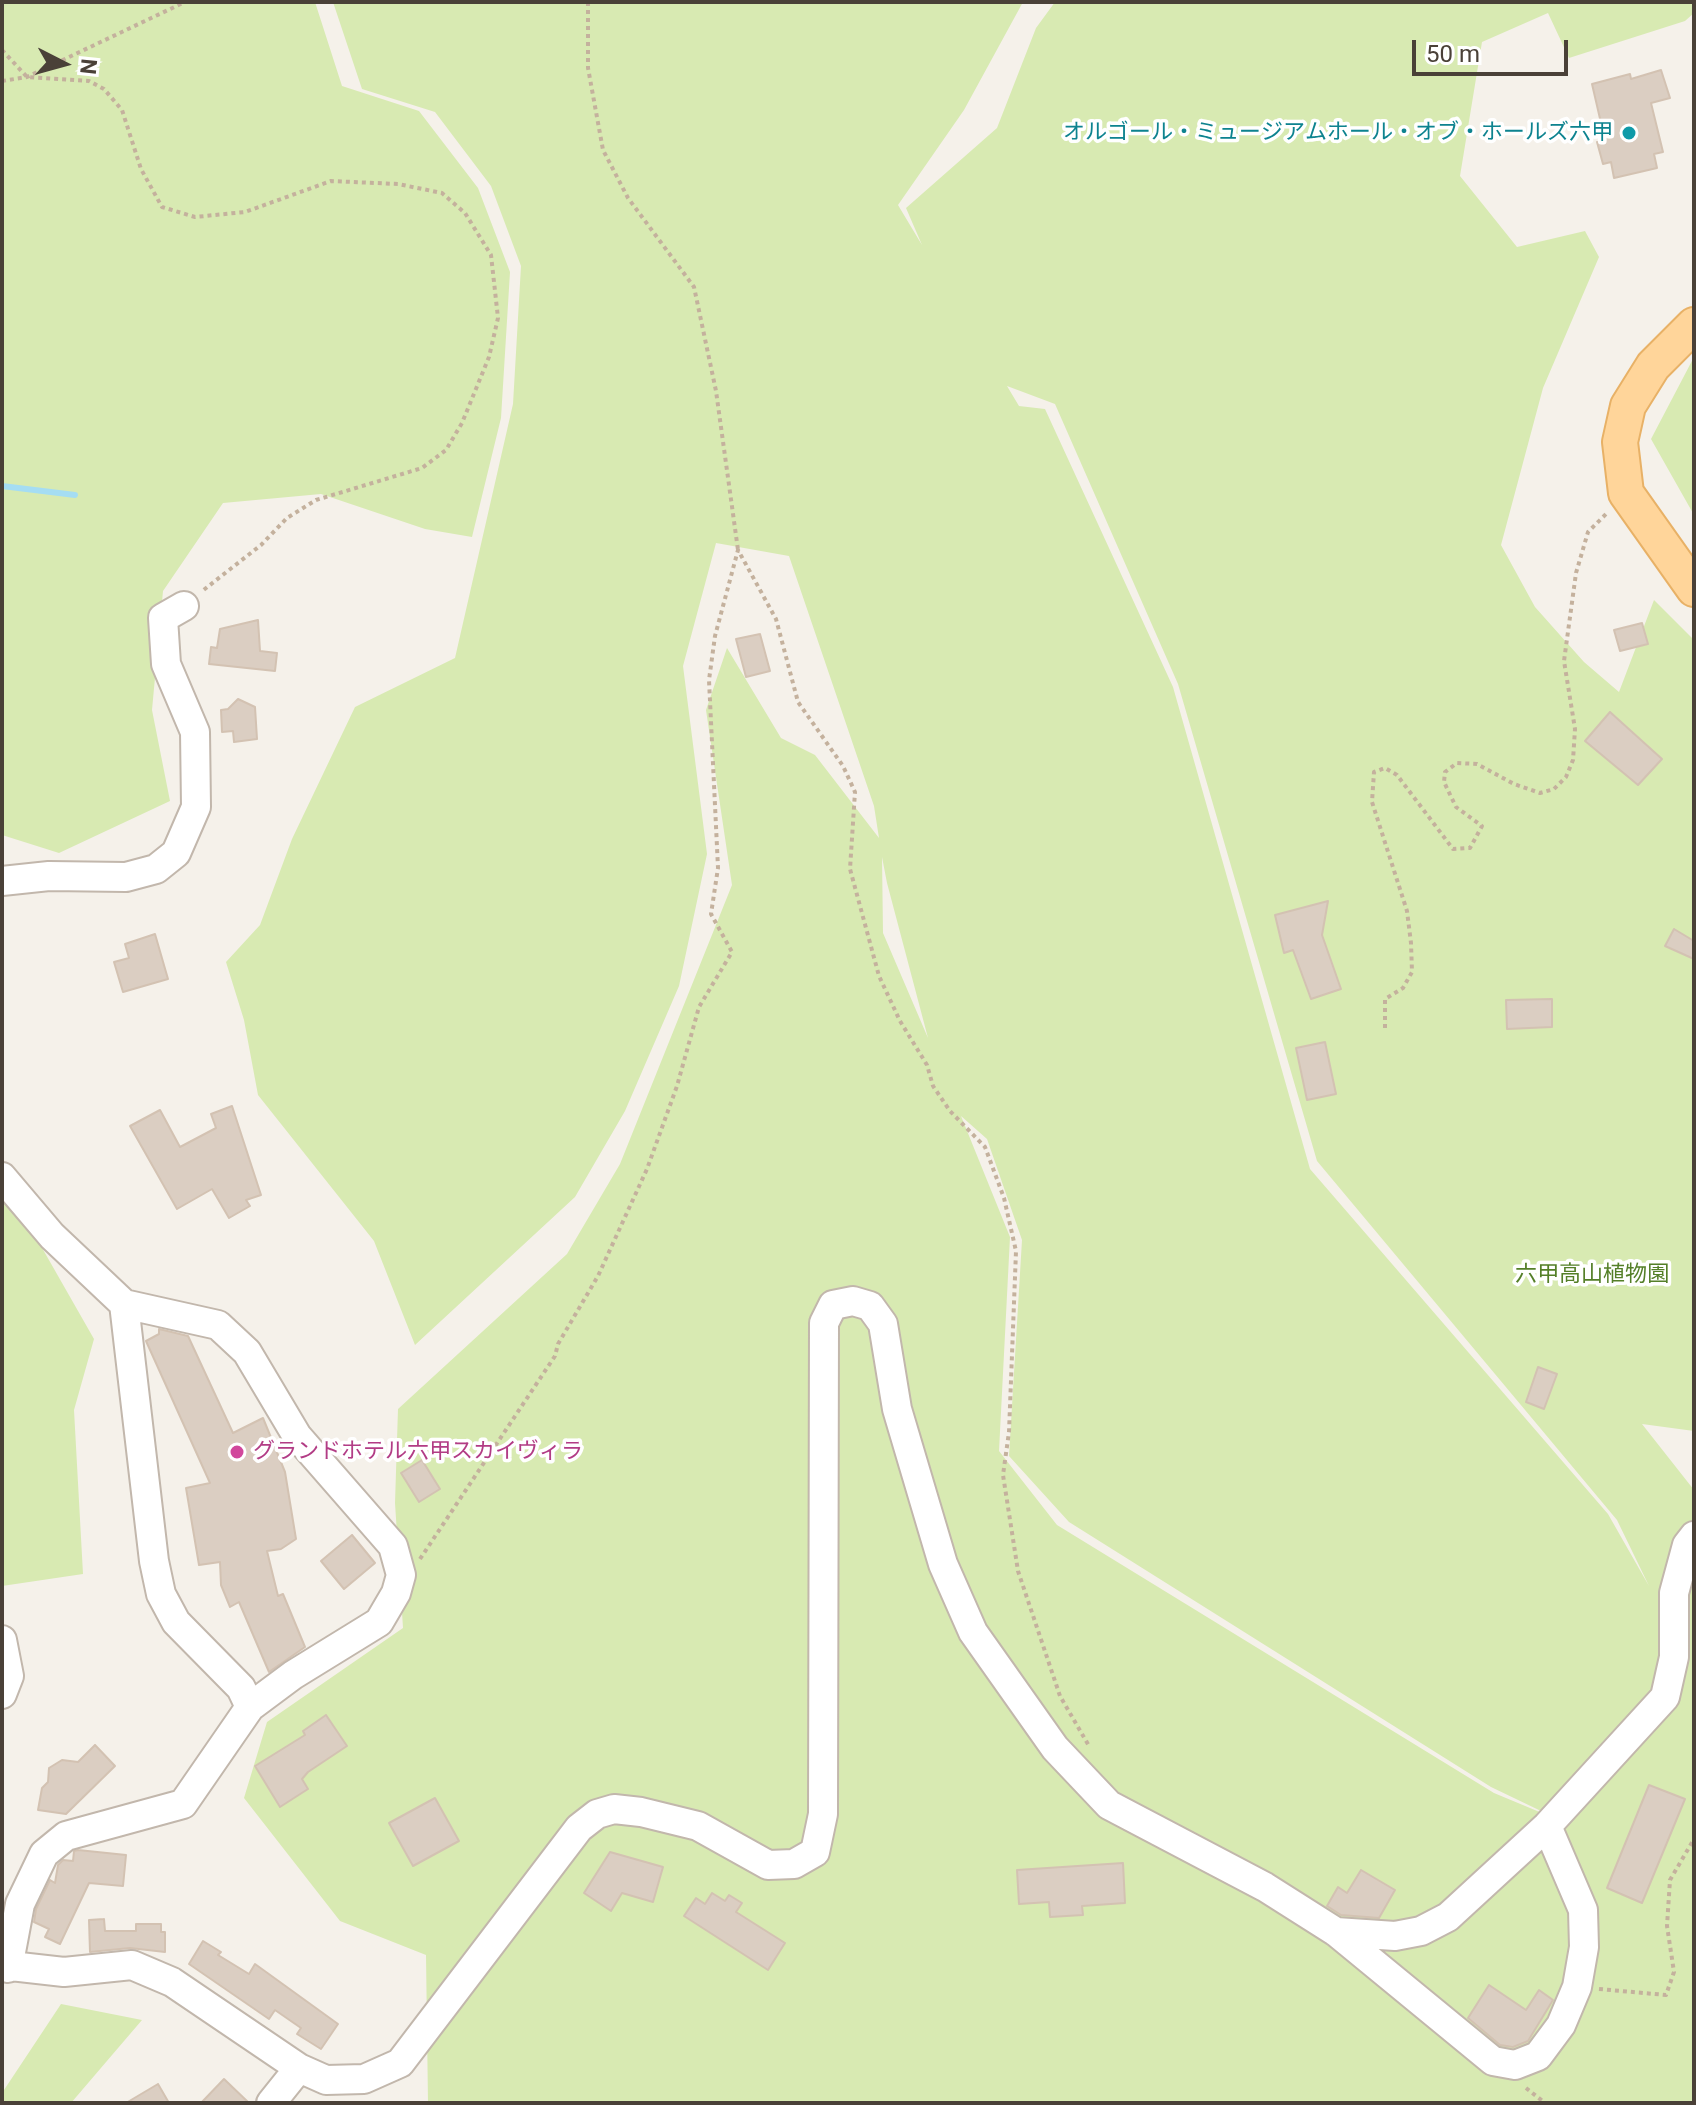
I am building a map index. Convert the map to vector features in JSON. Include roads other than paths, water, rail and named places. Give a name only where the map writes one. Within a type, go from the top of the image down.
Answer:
[{"type":"main road","points":[[1694,325],[1653,366],[1628,406],[1620,442],[1626,493],[1694,589]]},
{"type":"street","points":[[2,881],[49,876],[126,877],[156,869],[176,853],[196,807],[195,732],[166,664],[163,618],[184,606]]},
{"type":"street","points":[[2,1177],[52,1236],[124,1304],[218,1325],[247,1352],[297,1436],[393,1546],[401,1575],[396,1593],[379,1622],[293,1675],[250,1707],[183,1804],[66,1836],[44,1854],[20,1904],[5,1966],[64,1972],[132,1965],[172,1982],[299,2068],[326,2080],[364,2079],[400,2063],[579,1828],[597,1814],[614,1809],[641,1812],[698,1826],[768,1865],[794,1864],[815,1852],[823,1814],[824,1323],[833,1305],[853,1301],[870,1306],[883,1324],[897,1409],[943,1564],[973,1632],[1055,1748],[1109,1805],[1265,1887],[1336,1932],[1493,2061],[1515,2065],[1538,2056],[1561,2025],[1577,1987],[1584,1947],[1583,1910],[1547,1826]]},
{"type":"street","points":[[124,1304],[154,1561],[161,1594],[176,1622],[241,1688],[250,1707]]},
{"type":"street","points":[[1336,1932],[1395,1936],[1421,1931],[1448,1917],[1547,1826],[1665,1697],[1674,1657],[1674,1593],[1687,1545],[1694,1536]]},
{"type":"street","points":[[2,1640],[9,1676],[2,1694]]},
{"type":"street","points":[[271,2103],[299,2068]]},
{"type":"waterway","points":[[2,486],[75,495]]},
{"type":"place","name":"オルゴール・ミュージアムホール・オブ・ホールズ六甲","points":[[1629,133]]},
{"type":"place","name":"グランドホテル六甲スカイヴィラ","points":[[237,1452]]},
{"type":"park label","name":"六甲高山植物園","points":[[1592,1275]]}]
